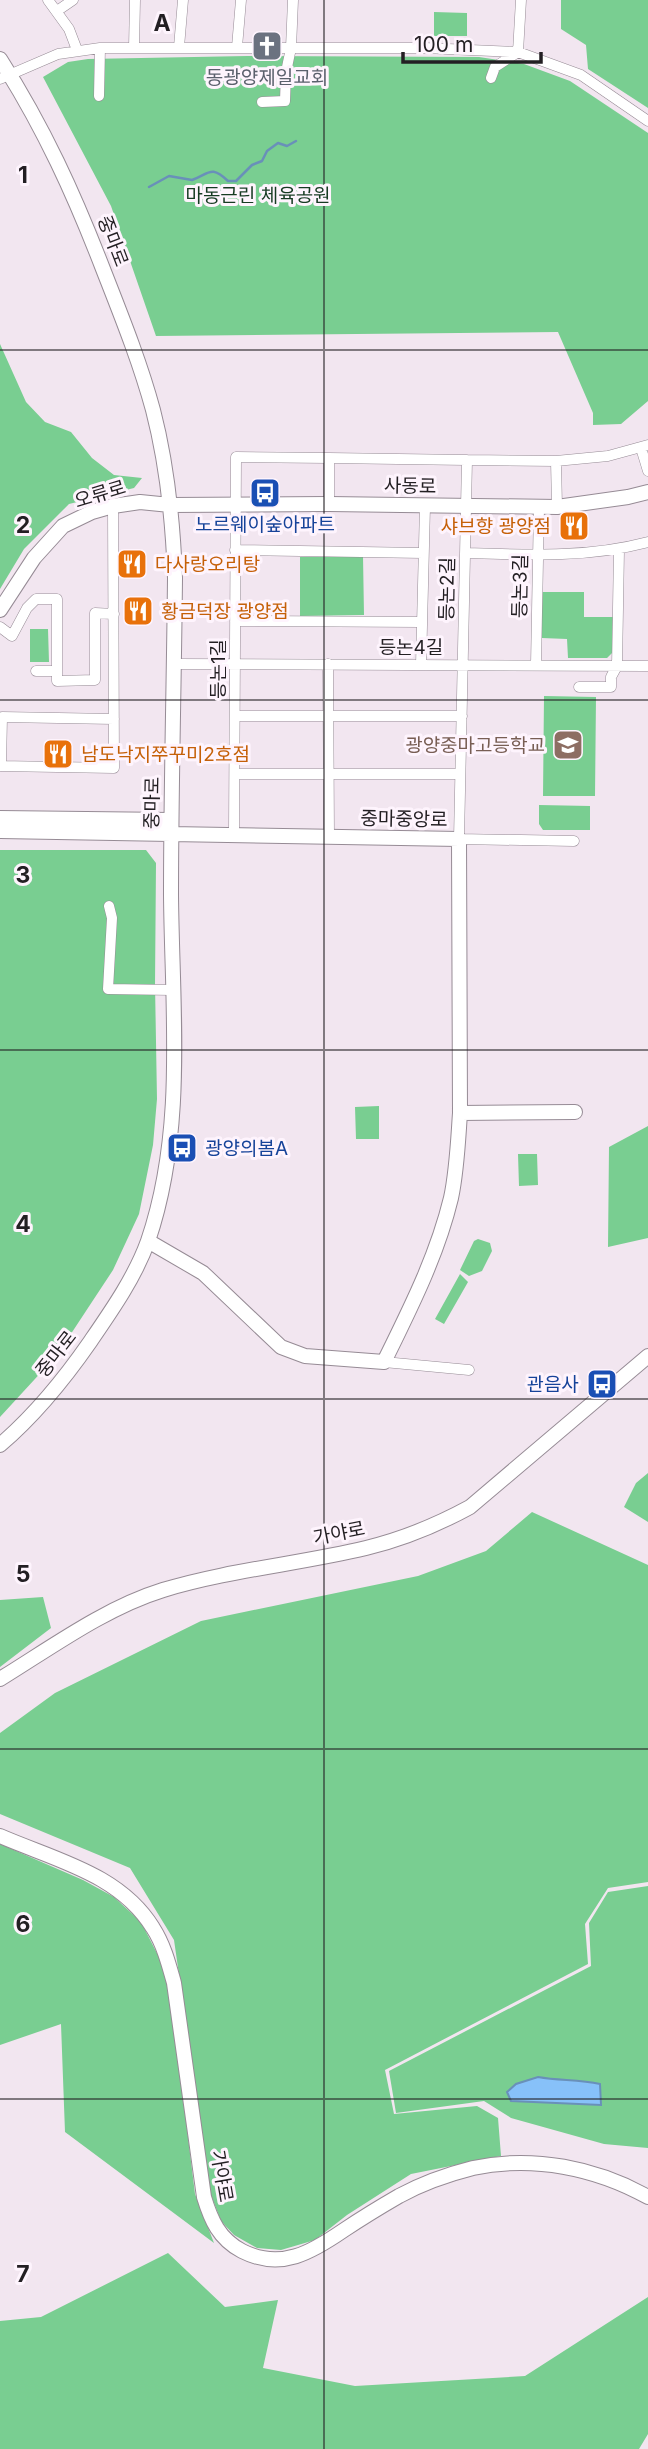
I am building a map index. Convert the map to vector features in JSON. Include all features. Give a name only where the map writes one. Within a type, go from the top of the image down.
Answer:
[{"type":"street","points":[[48,0],[69,29],[77,50]]},
{"type":"street","points":[[57,11],[73,0]]},
{"type":"street","points":[[134,48],[135,0]]},
{"type":"street","points":[[179,47],[183,0]]},
{"type":"street","points":[[237,47],[241,0]]},
{"type":"street","points":[[262,102],[285,101],[293,0]]},
{"type":"street","points":[[518,52],[521,0]]},
{"type":"street","points":[[99,96],[100,48]]},
{"type":"street","points":[[5,77],[58,54],[100,48],[425,48],[518,52],[581,75],[648,121]]},
{"type":"street","points":[[491,78],[495,67],[518,52]]},
{"type":"street","name":"중마로","points":[[0,59],[5,77],[44,132],[79,205],[121,316],[153,411],[170,505],[175,578],[171,827],[174,1102],[165,1178],[148,1241],[116,1305],[75,1363],[16,1431],[0,1445]]},
{"type":"street","points":[[329,504],[329,458],[556,461],[584,460],[644,447],[648,471]]},
{"type":"street","name":"등논1길","points":[[234,834],[236,457],[329,458]]},
{"type":"street","name":"등논2길","points":[[459,839],[467,460]]},
{"type":"street","points":[[556,461],[558,507]]},
{"type":"street","name":"사동로","points":[[170,505],[329,504],[539,508],[628,498],[648,492]]},
{"type":"street","name":"오류로","points":[[0,610],[34,558],[63,526],[92,512],[113,506],[140,502],[170,505]]},
{"type":"street","points":[[113,506],[114,614],[114,719],[114,768],[1,766],[2,718],[114,719]]},
{"type":"street","points":[[421,665],[425,506]]},
{"type":"street","name":"등논3길","points":[[536,666],[539,508]]},
{"type":"street","points":[[465,553],[538,555],[619,550],[648,542]]},
{"type":"street","points":[[236,550],[423,553]]},
{"type":"street","points":[[579,687],[611,687],[611,677],[617,666],[619,550]]},
{"type":"street","points":[[0,627],[12,636],[27,608],[36,599],[57,599],[57,681],[96,680],[96,613],[114,614]]},
{"type":"street","points":[[235,621],[421,622]]},
{"type":"street","name":"등논4길","points":[[174,664],[648,666]]},
{"type":"street","points":[[328,664],[329,836]]},
{"type":"street","points":[[36,671],[57,671]]},
{"type":"street","points":[[235,716],[462,716]]},
{"type":"street","points":[[235,774],[460,774]]},
{"type":"street","name":"중마중앙로","points":[[0,818],[171,827],[234,834],[459,839],[460,1113],[456,1169],[443,1229],[427,1272],[384,1362]]},
{"type":"street","name":"중마중앙로","points":[[0,831],[171,827]]},
{"type":"street","points":[[459,839],[574,841]]},
{"type":"street","points":[[109,906],[112,918],[108,989],[172,990]]},
{"type":"street","points":[[460,1113],[575,1112]]},
{"type":"street","points":[[148,1241],[203,1273],[281,1347],[305,1356],[469,1370]]},
{"type":"street","name":"가야로","points":[[0,1679],[116,1610],[145,1597],[176,1587],[264,1567],[365,1548],[437,1524],[470,1507],[648,1356]]},
{"type":"street","name":"가야로","points":[[0,1836],[107,1882],[134,1904],[154,1929],[174,1983],[204,2197],[211,2221],[232,2246],[260,2259],[285,2260],[299,2257],[326,2244],[345,2229],[402,2195],[447,2176],[492,2165],[576,2168],[628,2186],[648,2197]]},
{"type":"green space","points":[[561,0],[648,0],[648,108],[588,69],[586,45],[561,29]]},
{"type":"green space","points":[[434,12],[467,13],[467,36],[434,36]]},
{"type":"green space","name":"마동근린 체육공원","points":[[247,56],[479,57],[524,64],[570,81],[648,133],[648,401],[621,424],[593,425],[593,413],[558,332],[156,336],[111,206],[43,77],[68,62],[88,59]]},
{"type":"green space","points":[[0,344],[26,402],[45,422],[71,432],[92,458],[114,475],[142,478],[134,488],[69,504],[24,549],[0,589]]},
{"type":"green space","points":[[363,556],[364,615],[300,616],[300,557]]},
{"type":"green space","points":[[542,592],[584,592],[584,617],[613,617],[613,652],[607,658],[568,658],[567,639],[542,638]]},
{"type":"green space","points":[[30,629],[48,629],[49,662],[30,662]]},
{"type":"green space","points":[[544,696],[596,697],[595,796],[543,796]]},
{"type":"green space","points":[[539,805],[590,806],[590,830],[543,830],[539,824]]},
{"type":"green space","points":[[0,850],[146,850],[156,863],[157,1099],[153,1145],[139,1214],[113,1270],[57,1355],[0,1417]]},
{"type":"green space","points":[[379,1106],[379,1139],[356,1139],[355,1107]]},
{"type":"green space","points":[[648,1126],[648,1238],[608,1247],[609,1147]]},
{"type":"green space","points":[[518,1154],[537,1154],[538,1185],[519,1186]]},
{"type":"green space","points":[[478,1239],[490,1243],[492,1251],[482,1271],[469,1276],[460,1270],[474,1241]]},
{"type":"green space","points":[[460,1274],[468,1282],[444,1324],[435,1319]]},
{"type":"green space","points":[[648,1473],[648,1522],[624,1507],[636,1483]]},
{"type":"green space","points":[[532,1512],[648,1565],[648,1882],[608,1888],[585,1924],[588,1964],[385,2070],[394,2114],[477,2106],[498,2118],[501,2156],[411,2174],[347,2215],[315,2240],[281,2250],[257,2248],[234,2235],[221,2221],[211,2195],[174,1940],[130,1868],[0,1814],[0,1733],[55,1693],[201,1621],[418,1576],[486,1551]]},
{"type":"green space","points":[[43,1597],[51,1628],[0,1667],[0,1600]]},
{"type":"green space","points":[[0,1844],[83,1880],[114,1897],[141,1922],[164,1967],[172,2006],[195,2194],[214,2243],[65,2132],[61,2024],[0,2045]]},
{"type":"green space","points":[[648,1886],[648,2148],[604,2144],[511,2118],[484,2101],[396,2113],[389,2071],[591,1966],[589,1923],[608,1892]]},
{"type":"green space","points":[[168,2253],[225,2307],[278,2300],[263,2368],[355,2386],[525,2376],[648,2297],[648,2434],[639,2449],[0,2449],[0,2321],[41,2317]]},
{"type":"water","points":[[538,2077],[600,2084],[601,2105],[511,2101],[507,2092],[516,2084]]},
{"type":"waterway","points":[[149,187],[169,176],[192,180],[210,172],[218,173],[228,181],[236,181],[252,165],[262,161],[267,151],[278,143],[287,146],[296,141]]},
{"type":"place","name":"동광양제일교회","points":[[267,46]]},
{"type":"place","name":"노르웨이숲아파트","points":[[265,493]]},
{"type":"place","name":"샤브향 광양점","points":[[574,526]]},
{"type":"place","name":"다사랑오리탕","points":[[132,564]]},
{"type":"place","name":"황금덕장 광양점","points":[[138,611]]},
{"type":"place","name":"광양중마고등학교","points":[[568,745]]},
{"type":"place","name":"남도낙지쭈꾸미2호점","points":[[58,754]]},
{"type":"place","name":"광양의봄A","points":[[182,1148]]},
{"type":"place","name":"관음사","points":[[602,1384]]}]
